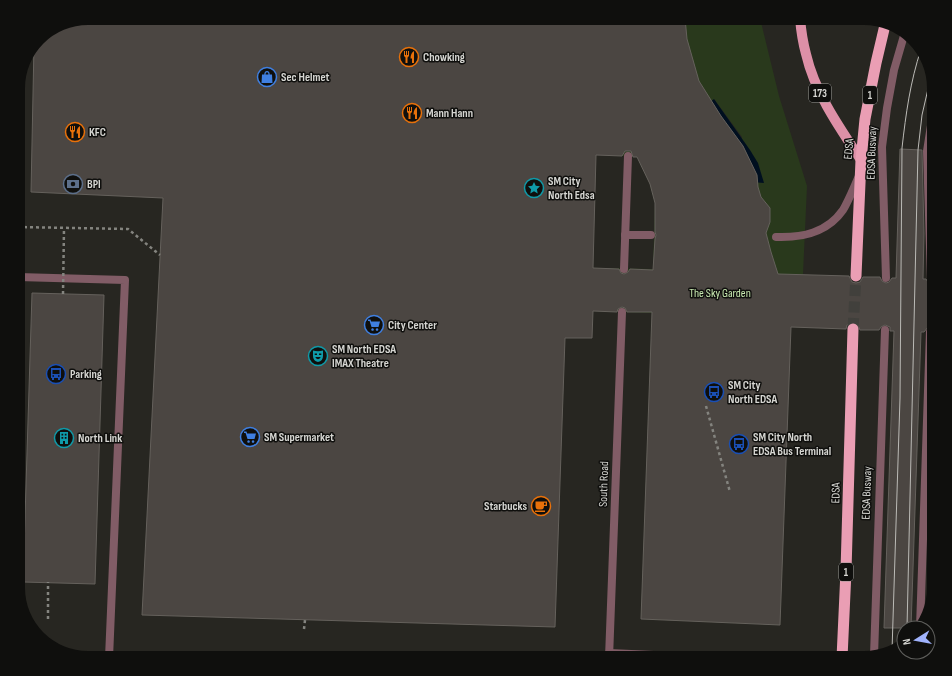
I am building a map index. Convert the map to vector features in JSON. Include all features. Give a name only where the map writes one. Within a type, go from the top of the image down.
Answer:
[{"type":"highway","name":"EDSA","points":[[856,276],[861,160],[865,119],[884,28]]},
{"type":"highway","name":"EDSA","points":[[842,651],[853,329]]},
{"type":"main road","name":"173","points":[[801,25],[806,54],[814,79],[839,127],[861,160]]},
{"type":"street","name":"EDSA Busway","points":[[886,278],[882,147],[894,70],[903,38]]},
{"type":"street","points":[[624,269],[628,156]]},
{"type":"street","points":[[776,237],[794,238],[804,236],[829,225],[843,210],[861,172]]},
{"type":"street","points":[[625,235],[651,235]]},
{"type":"street","points":[[25,277],[124,280],[109,651]]},
{"type":"street","name":"South Road","points":[[609,651],[622,312]]},
{"type":"street","name":"EDSA Busway","points":[[874,650],[884,330]]},
{"type":"street","points":[[920,617],[927,421]]},
{"type":"path","points":[[25,227],[128,229],[160,255]]},
{"type":"path","points":[[63,294],[64,228]]},
{"type":"path","points":[[706,406],[730,492]]},
{"type":"path","points":[[48,582],[48,619]]},
{"type":"path","points":[[304,629],[305,620]]},
{"type":"green space","name":"The Sky Garden","points":[[611,25],[762,25],[779,96],[807,186],[803,274],[792,275],[780,625],[641,619],[652,313],[593,311],[593,268],[653,269],[655,203],[650,184],[637,157],[607,155]],"holes":[[[714,99],[742,137],[738,181]]]},
{"type":"water","points":[[714,99],[758,163],[764,183],[738,181],[695,113]]},
{"type":"building","name":"City Center","points":[[88,25],[686,25],[687,39],[699,81],[721,116],[743,146],[757,175],[761,197],[770,208],[770,222],[766,233],[778,274],[849,276],[852,282],[856,283],[860,282],[863,277],[880,277],[882,281],[886,283],[892,278],[896,278],[900,149],[922,150],[924,234],[923,279],[927,281],[927,328],[924,332],[921,332],[911,620],[896,620],[896,628],[884,628],[894,331],[890,331],[890,327],[885,325],[879,330],[860,330],[857,323],[853,322],[847,325],[846,329],[791,327],[780,625],[641,619],[652,312],[627,312],[625,308],[622,307],[618,309],[617,312],[593,311],[592,338],[565,338],[555,627],[142,615],[163,198],[31,192],[34,56],[38,49],[56,33],[75,26]],"holes":[[[625,151],[631,151],[633,157],[637,157],[650,184],[655,203],[656,235],[653,270],[630,269],[624,274],[621,273],[619,269],[593,268],[596,155],[622,156]]]},
{"type":"building","name":"North Link","points":[[32,293],[104,295],[95,584],[25,582],[25,518]]},
{"type":"tunnel","points":[[853,329],[856,276]]},
{"type":"tram line","points":[[892,645],[900,398],[902,148],[909,98],[919,57]]},
{"type":"tram line","points":[[907,620],[918,150],[922,115],[927,93]]},
{"type":"place","name":"Chowking","points":[[409,57]]},
{"type":"place","name":"Sec Helmet","points":[[267,77]]},
{"type":"place","name":"Mann Hann","points":[[412,113]]},
{"type":"place","name":"KFC","points":[[75,132]]},
{"type":"place","name":"BPI","points":[[73,184]]},
{"type":"place","name":"SM City North Edsa","points":[[534,188]]},
{"type":"place","name":"City Center","points":[[374,325]]},
{"type":"place","name":"SM North EDSA IMAX Theatre","points":[[318,356]]},
{"type":"place","name":"Parking","points":[[56,374]]},
{"type":"place","name":"SM City North EDSA","points":[[714,392]]},
{"type":"place","name":"SM Supermarket","points":[[250,437]]},
{"type":"place","name":"North Link","points":[[64,438]]},
{"type":"place","name":"SM City North EDSA Bus Terminal","points":[[739,444]]},
{"type":"place","name":"Starbucks","points":[[541,506]]}]
